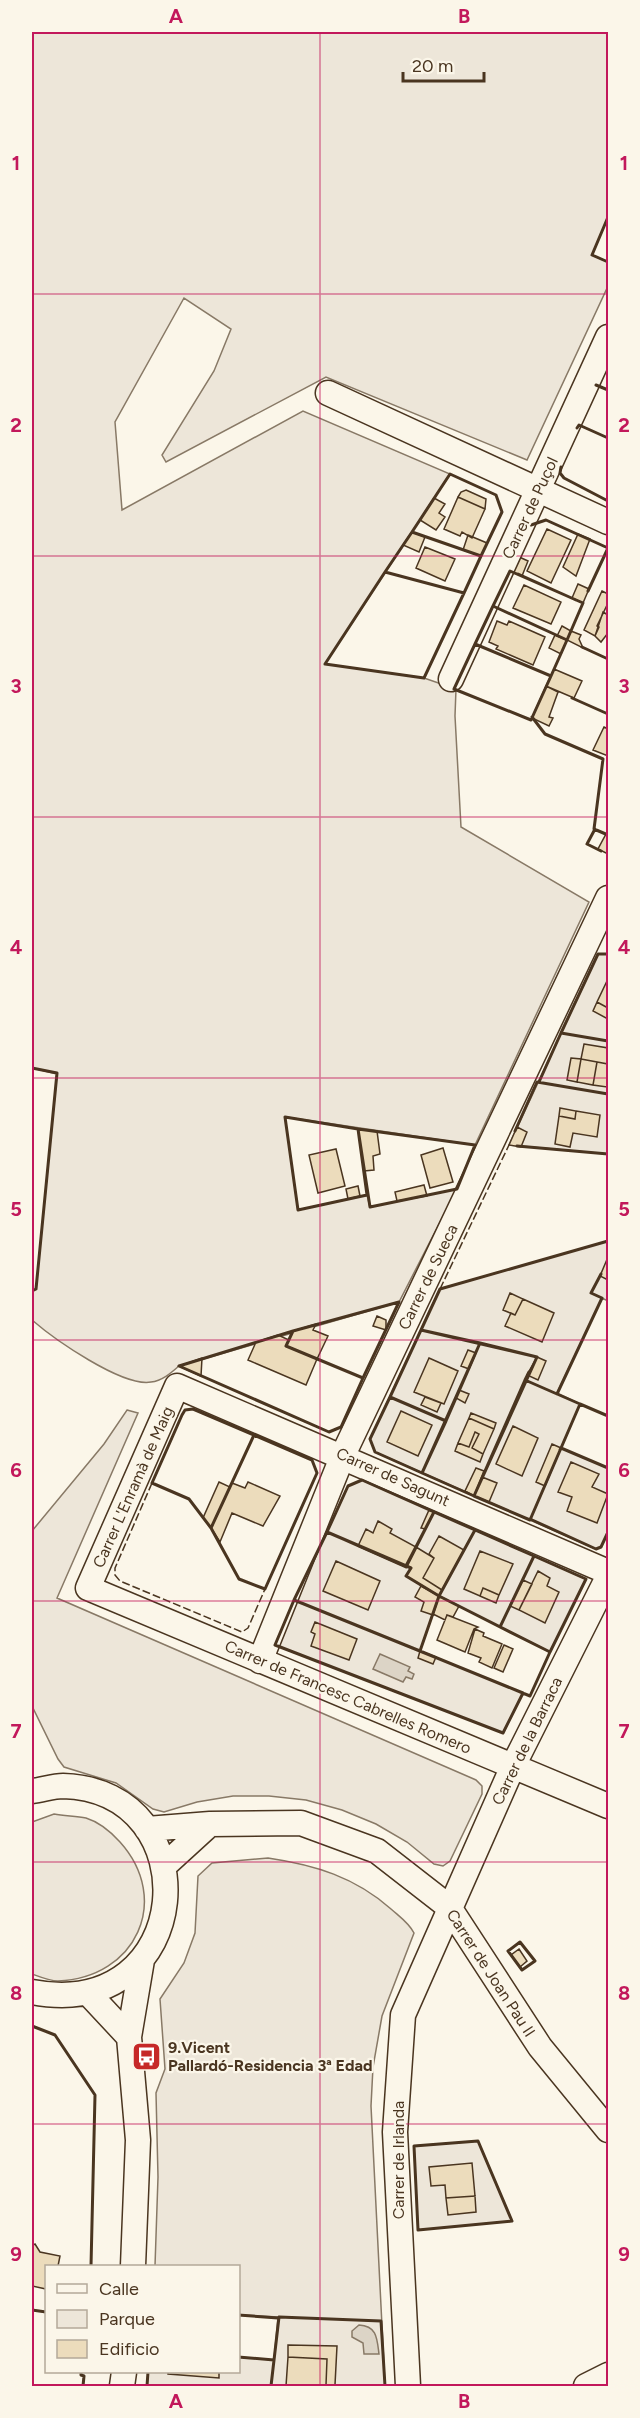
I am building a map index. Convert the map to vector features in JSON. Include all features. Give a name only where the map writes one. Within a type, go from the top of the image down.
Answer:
[{"type":"street","name":"Carrer de Puçol","points":[[451,679],[609,337]]},
{"type":"street","points":[[328,393],[609,522]]},
{"type":"street","name":"Carrer de Sueca","points":[[260,1661],[343,1455],[602,927],[609,898]]},
{"type":"street","name":"Carrer de Sagunt","points":[[177,1386],[343,1455],[609,1572]]},
{"type":"street","name":"Carrer L'Enramà de Maig","points":[[88,1588],[177,1386]]},
{"type":"street","name":"Carrer de la Barraca","points":[[449,1907],[513,1766],[609,1576]]},
{"type":"street","name":"Carrer de Francesc Cabrelles Romero","points":[[88,1588],[609,1806]]},
{"type":"street","points":[[32,1791],[63,1786],[95,1791],[124,1806],[147,1829],[164,1866],[167,1899],[159,1931],[142,1960],[118,1981],[88,1993],[60,1996],[32,1992]]},
{"type":"street","name":"Carrer de Joan Pau II","points":[[147,1829],[210,1824],[301,1823],[377,1851],[449,1907],[540,2047],[609,2130]]},
{"type":"street","points":[[164,1866],[210,1824]]},
{"type":"street","name":"Carrer de Irlanda","points":[[408,2386],[395,2132],[403,2015],[449,1907]]},
{"type":"street","points":[[133,2265],[138,2140],[129,2037],[142,1960]]},
{"type":"street","points":[[88,1993],[129,2037]]},
{"type":"street","points":[[586,2386],[609,2375]]},
{"type":"green space","points":[[32,32],[608,32],[608,217],[592,255],[608,262],[608,286],[527,460],[326,377],[166,462],[162,455],[214,371],[231,329],[184,298],[115,422],[122,510],[303,411],[450,474],[325,664],[424,678],[456,689],[455,716],[461,827],[589,902],[475,1145],[285,1117],[298,1210],[367,1195],[370,1207],[457,1189],[399,1302],[179,1366],[163,1378],[151,1382],[138,1382],[106,1370],[32,1320],[32,1291],[36,1289],[57,1074],[32,1068]]},
{"type":"green space","points":[[598,954],[608,954],[608,1154],[509,1145]]},
{"type":"green space","points":[[608,1241],[608,1301],[602,1298],[557,1393],[580,1404],[561,1448],[608,1468],[608,1532],[601,1547],[596,1549],[375,1452],[370,1439],[440,1289]]},
{"type":"green space","points":[[127,1410],[138,1413],[57,1598],[476,1780],[482,1786],[482,1794],[450,1861],[443,1866],[434,1864],[407,1842],[376,1824],[342,1810],[306,1800],[269,1796],[233,1796],[197,1802],[164,1812],[153,1809],[116,1783],[64,1767],[58,1759],[32,1706],[32,1531],[104,1444]]},
{"type":"green space","points":[[362,1480],[586,1579],[550,1652],[439,1596],[420,1651],[523,1693],[503,1733],[275,1645],[348,1486]]},
{"type":"green space","points":[[54,1814],[91,1820],[120,1842],[135,1865],[143,1888],[144,1911],[138,1932],[126,1951],[108,1966],[85,1977],[58,1981],[32,1974],[32,1822]]},
{"type":"green space","points":[[268,1858],[302,1864],[334,1874],[377,1898],[404,1920],[414,1933],[382,2016],[373,2067],[371,2106],[385,2386],[147,2386],[148,2373],[240,2373],[240,2357],[274,2360],[278,2317],[240,2315],[240,2265],[155,2265],[158,2177],[156,2093],[165,2069],[160,1999],[184,1963],[195,1933],[198,1876],[212,1863]]},
{"type":"green space","points":[[478,2141],[512,2221],[418,2230],[414,2146]]},
{"type":"shaded area","points":[[380,1654],[410,1667],[408,1671],[414,1674],[412,1679],[406,1677],[403,1682],[373,1669]]},
{"type":"shaded area","points":[[359,2325],[373,2330],[377,2338],[379,2354],[364,2354],[363,2343],[352,2337],[352,2331]]},
{"type":"building","points":[[466,490],[486,499],[485,509],[458,497]]},
{"type":"building","points":[[458,497],[485,509],[472,538],[462,532],[460,536],[444,529]]},
{"type":"building","points":[[434,498],[445,504],[439,513],[445,517],[436,530],[420,520]]},
{"type":"building","points":[[547,529],[571,540],[551,583],[527,571]]},
{"type":"building","points":[[412,532],[425,537],[419,552],[403,545]]},
{"type":"building","points":[[578,534],[590,539],[576,576],[563,567]]},
{"type":"building","points":[[468,535],[487,543],[481,556],[463,550]]},
{"type":"building","points":[[425,547],[455,559],[445,581],[416,568]]},
{"type":"building","points":[[517,556],[528,561],[522,576],[510,571]]},
{"type":"building","points":[[578,584],[589,589],[583,603],[572,598]]},
{"type":"building","points":[[524,585],[561,602],[551,624],[513,608]]},
{"type":"building","points":[[602,591],[608,594],[608,603],[597,626],[599,627],[595,636],[584,630]]},
{"type":"building","points":[[603,612],[608,615],[608,633],[601,642],[595,636]]},
{"type":"building","points":[[497,621],[507,625],[509,621],[545,637],[533,665],[496,649],[498,646],[489,642]]},
{"type":"building","points":[[562,626],[571,631],[567,640],[557,636]]},
{"type":"building","points":[[571,631],[581,635],[579,639],[583,648],[567,640]]},
{"type":"building","points":[[555,635],[567,640],[561,654],[549,648]]},
{"type":"building","points":[[554,669],[582,681],[574,698],[546,686]]},
{"type":"building","points":[[546,686],[558,692],[549,717],[553,718],[549,726],[532,718]]},
{"type":"building","points":[[604,727],[608,729],[608,756],[593,750]]},
{"type":"building","points":[[606,834],[608,835],[608,854],[598,849]]},
{"type":"building","points":[[608,981],[608,1008],[597,1002]]},
{"type":"building","points":[[597,1002],[608,1008],[608,1019],[593,1011]]},
{"type":"building","points":[[584,1044],[608,1048],[608,1064],[581,1059]]},
{"type":"building","points":[[571,1058],[581,1059],[577,1082],[567,1080]]},
{"type":"building","points":[[581,1059],[597,1062],[593,1085],[577,1082]]},
{"type":"building","points":[[597,1062],[608,1064],[607,1087],[593,1085]]},
{"type":"building","points":[[560,1108],[576,1111],[575,1119],[559,1116]]},
{"type":"building","points":[[576,1111],[600,1115],[597,1137],[573,1133],[570,1147],[555,1144],[559,1116],[575,1119]]},
{"type":"building","points":[[517,1127],[527,1132],[521,1147],[509,1145]]},
{"type":"building","points":[[358,1129],[377,1131],[380,1154],[373,1156],[374,1170],[364,1171]]},
{"type":"building","points":[[443,1148],[453,1182],[430,1188],[421,1155]]},
{"type":"building","points":[[336,1149],[345,1186],[318,1193],[309,1155]]},
{"type":"building","points":[[424,1185],[427,1196],[397,1201],[395,1192]]},
{"type":"building","points":[[358,1186],[360,1196],[348,1199],[346,1189]]},
{"type":"building","points":[[608,1257],[608,1280],[600,1276]]},
{"type":"building","points":[[510,1293],[523,1299],[515,1315],[503,1310]]},
{"type":"building","points":[[523,1299],[554,1313],[542,1342],[505,1326],[511,1313],[515,1315]]},
{"type":"building","points":[[377,1316],[386,1320],[386,1330],[373,1326]]},
{"type":"building","points":[[316,1324],[313,1330],[328,1336],[317,1359],[286,1346],[293,1331]]},
{"type":"building","points":[[278,1335],[289,1340],[286,1346],[317,1359],[306,1385],[248,1360],[256,1342]]},
{"type":"building","points":[[468,1350],[476,1353],[469,1369],[461,1366]]},
{"type":"building","points":[[537,1357],[546,1361],[538,1380],[527,1375]]},
{"type":"building","points":[[202,1358],[201,1376],[179,1366]]},
{"type":"building","points":[[429,1358],[458,1371],[444,1404],[414,1392]]},
{"type":"building","points":[[459,1390],[469,1394],[465,1403],[456,1398]]},
{"type":"building","points":[[425,1397],[441,1403],[437,1412],[421,1405]]},
{"type":"building","points":[[401,1411],[432,1425],[418,1456],[387,1442]]},
{"type":"building","points":[[471,1413],[496,1423],[494,1429],[469,1418]]},
{"type":"building","points":[[469,1418],[494,1429],[483,1454],[472,1448],[479,1434],[475,1432],[469,1447],[458,1443]]},
{"type":"building","points":[[513,1426],[538,1438],[522,1476],[496,1464]]},
{"type":"building","points":[[475,1432],[479,1434],[472,1448],[483,1454],[480,1462],[455,1451],[458,1443],[469,1447]]},
{"type":"building","points":[[552,1444],[561,1448],[545,1486],[536,1482]]},
{"type":"building","points":[[571,1462],[599,1474],[592,1487],[608,1494],[597,1523],[567,1511],[572,1497],[558,1492]]},
{"type":"building","points":[[476,1468],[484,1471],[474,1496],[465,1491]]},
{"type":"building","points":[[482,1477],[497,1483],[489,1502],[474,1496]]},
{"type":"building","points":[[219,1482],[230,1487],[211,1528],[203,1518]]},
{"type":"building","points":[[248,1482],[280,1496],[263,1526],[232,1513],[220,1542],[211,1528],[230,1487],[232,1483],[245,1488]]},
{"type":"building","points":[[429,1510],[434,1512],[425,1529],[421,1528]]},
{"type":"building","points":[[378,1521],[392,1529],[390,1533],[416,1547],[406,1567],[358,1546],[366,1529],[373,1533]]},
{"type":"building","points":[[439,1536],[464,1550],[442,1590],[423,1578],[434,1558],[429,1554]]},
{"type":"building","points":[[416,1547],[434,1558],[423,1578],[442,1590],[439,1596],[406,1576],[411,1568],[406,1566]]},
{"type":"building","points":[[480,1551],[513,1564],[499,1595],[483,1588],[480,1596],[464,1589]]},
{"type":"building","points":[[336,1561],[380,1581],[368,1610],[323,1591]]},
{"type":"building","points":[[538,1571],[550,1578],[547,1586],[559,1592],[545,1623],[519,1610]]},
{"type":"building","points":[[523,1580],[532,1584],[519,1610],[510,1606]]},
{"type":"building","points":[[421,1586],[439,1596],[433,1615],[421,1611],[424,1602],[415,1597]]},
{"type":"building","points":[[483,1588],[499,1595],[496,1603],[480,1596]]},
{"type":"building","points":[[439,1596],[459,1606],[453,1617],[447,1615],[445,1620],[433,1614]]},
{"type":"building","points":[[447,1615],[478,1627],[474,1629],[465,1652],[437,1640]]},
{"type":"building","points":[[315,1622],[357,1639],[349,1660],[311,1646],[315,1634],[311,1632]]},
{"type":"building","points":[[475,1629],[484,1633],[483,1636],[502,1644],[492,1668],[479,1662],[481,1658],[468,1653]]},
{"type":"building","points":[[504,1645],[513,1649],[503,1672],[494,1668]]},
{"type":"building","points":[[420,1651],[436,1657],[433,1664],[418,1658]]},
{"type":"building","points":[[519,1949],[527,1961],[520,1967],[511,1955]]},
{"type":"building","points":[[472,2163],[475,2196],[446,2198],[445,2185],[431,2186],[429,2167]]},
{"type":"building","points":[[475,2196],[476,2212],[448,2215],[446,2198]]},
{"type":"building","points":[[35,2244],[40,2252],[60,2256],[58,2265],[45,2265],[45,2289],[32,2286],[32,2246]]},
{"type":"building","points":[[288,2345],[337,2346],[335,2385],[340,2386],[320,2386],[326,2385],[327,2359],[288,2357]]},
{"type":"building","points":[[288,2357],[327,2359],[326,2385],[286,2386]]},
{"type":"building","points":[[219,2373],[219,2378],[168,2374]]},
{"type":"fence","points":[[440,1289],[509,1145]]},
{"type":"fence","points":[[152,1483],[115,1568],[115,1575],[120,1581],[242,1632],[248,1628],[265,1589]]},
{"type":"wall","points":[[608,217],[592,255],[608,262]]},
{"type":"wall","points":[[596,385],[608,390]]},
{"type":"wall","points":[[577,428],[579,425],[608,438]]},
{"type":"wall","points":[[561,467],[560,473],[564,478],[608,501]]},
{"type":"wall","points":[[450,474],[496,495],[502,512],[481,556],[412,532],[450,474]]},
{"type":"wall","points":[[531,525],[546,520],[608,548]]},
{"type":"wall","points":[[412,532],[481,556],[464,593],[385,572],[412,532]]},
{"type":"wall","points":[[588,591],[608,548]]},
{"type":"wall","points":[[510,571],[583,603],[567,640],[493,606],[510,571]]},
{"type":"wall","points":[[385,572],[464,593],[424,678],[325,664],[385,572]]},
{"type":"wall","points":[[518,574],[576,600]]},
{"type":"wall","points":[[493,606],[567,640],[551,676],[475,644],[493,606]]},
{"type":"wall","points":[[475,644],[551,676],[531,720],[454,689],[475,644]]},
{"type":"wall","points":[[582,647],[608,659]]},
{"type":"wall","points":[[572,698],[608,714]]},
{"type":"wall","points":[[532,717],[545,734],[603,759],[594,829],[608,835]]},
{"type":"wall","points":[[595,829],[587,844],[601,851]]},
{"type":"wall","points":[[561,1033],[598,954],[608,954]]},
{"type":"wall","points":[[539,1082],[561,1033],[608,1041]]},
{"type":"wall","points":[[32,1068],[57,1073],[36,1289],[32,1291]]},
{"type":"wall","points":[[515,1131],[537,1082],[608,1094]]},
{"type":"wall","points":[[285,1117],[358,1129],[367,1195],[298,1210],[285,1117]]},
{"type":"wall","points":[[358,1129],[475,1145],[457,1189],[370,1207],[358,1129]]},
{"type":"wall","points":[[517,1146],[608,1154]]},
{"type":"wall","points":[[536,1359],[537,1357],[421,1330],[440,1289],[608,1241]]},
{"type":"wall","points":[[529,1372],[525,1380],[557,1394],[602,1298],[591,1293],[601,1274]]},
{"type":"wall","points":[[399,1302],[363,1378],[286,1346],[293,1331],[399,1302]]},
{"type":"wall","points":[[421,1330],[480,1343],[446,1421],[390,1397],[421,1330]]},
{"type":"wall","points":[[293,1331],[286,1346],[363,1378],[341,1427],[329,1432],[179,1366],[293,1331]]},
{"type":"wall","points":[[480,1343],[537,1357],[474,1496],[422,1473],[480,1343]]},
{"type":"wall","points":[[525,1380],[580,1404],[530,1520],[474,1496],[525,1380]]},
{"type":"wall","points":[[390,1397],[446,1421],[422,1473],[375,1452],[370,1439],[390,1397]]},
{"type":"wall","points":[[580,1404],[608,1416]]},
{"type":"wall","points":[[193,1409],[254,1435],[211,1528],[189,1499],[152,1483],[182,1415],[185,1410],[193,1409]]},
{"type":"wall","points":[[254,1435],[312,1460],[317,1473],[265,1589],[239,1579],[211,1528],[254,1435]]},
{"type":"wall","points":[[560,1450],[561,1448],[608,1468]]},
{"type":"wall","points":[[362,1480],[434,1512],[406,1567],[327,1532],[348,1486],[362,1480]]},
{"type":"wall","points":[[434,1512],[475,1530],[439,1596],[406,1576],[411,1568],[406,1566],[434,1512]]},
{"type":"wall","points":[[530,1519],[596,1549],[601,1547],[608,1532]]},
{"type":"wall","points":[[475,1530],[534,1556],[500,1627],[439,1596],[475,1530]]},
{"type":"wall","points":[[327,1532],[411,1568],[406,1576],[439,1596],[420,1651],[294,1600],[327,1532]]},
{"type":"wall","points":[[534,1556],[586,1579],[550,1652],[500,1627],[534,1556]]},
{"type":"wall","points":[[439,1596],[550,1652],[530,1696],[420,1651],[439,1596]]},
{"type":"wall","points":[[294,1600],[523,1693],[503,1733],[275,1645],[294,1600]]},
{"type":"wall","points":[[520,1942],[535,1961],[522,1970],[508,1951],[520,1942]]},
{"type":"wall","points":[[32,2026],[55,2035],[95,2095],[91,2265]]},
{"type":"wall","points":[[478,2141],[512,2221],[418,2230],[414,2146],[478,2141]]},
{"type":"wall","points":[[32,2310],[45,2312]]},
{"type":"wall","points":[[240,2315],[278,2318]]},
{"type":"wall","points":[[271,2386],[279,2317],[381,2321],[385,2386]]},
{"type":"wall","points":[[240,2357],[274,2360]]},
{"type":"wall","points":[[81,2373],[84,2376],[83,2386]]},
{"type":"wall","points":[[147,2386],[148,2373]]},
{"type":"place","name":"9.Vicent Pallardó-Residencia 3ª Edad","points":[[147,2056]]}]
